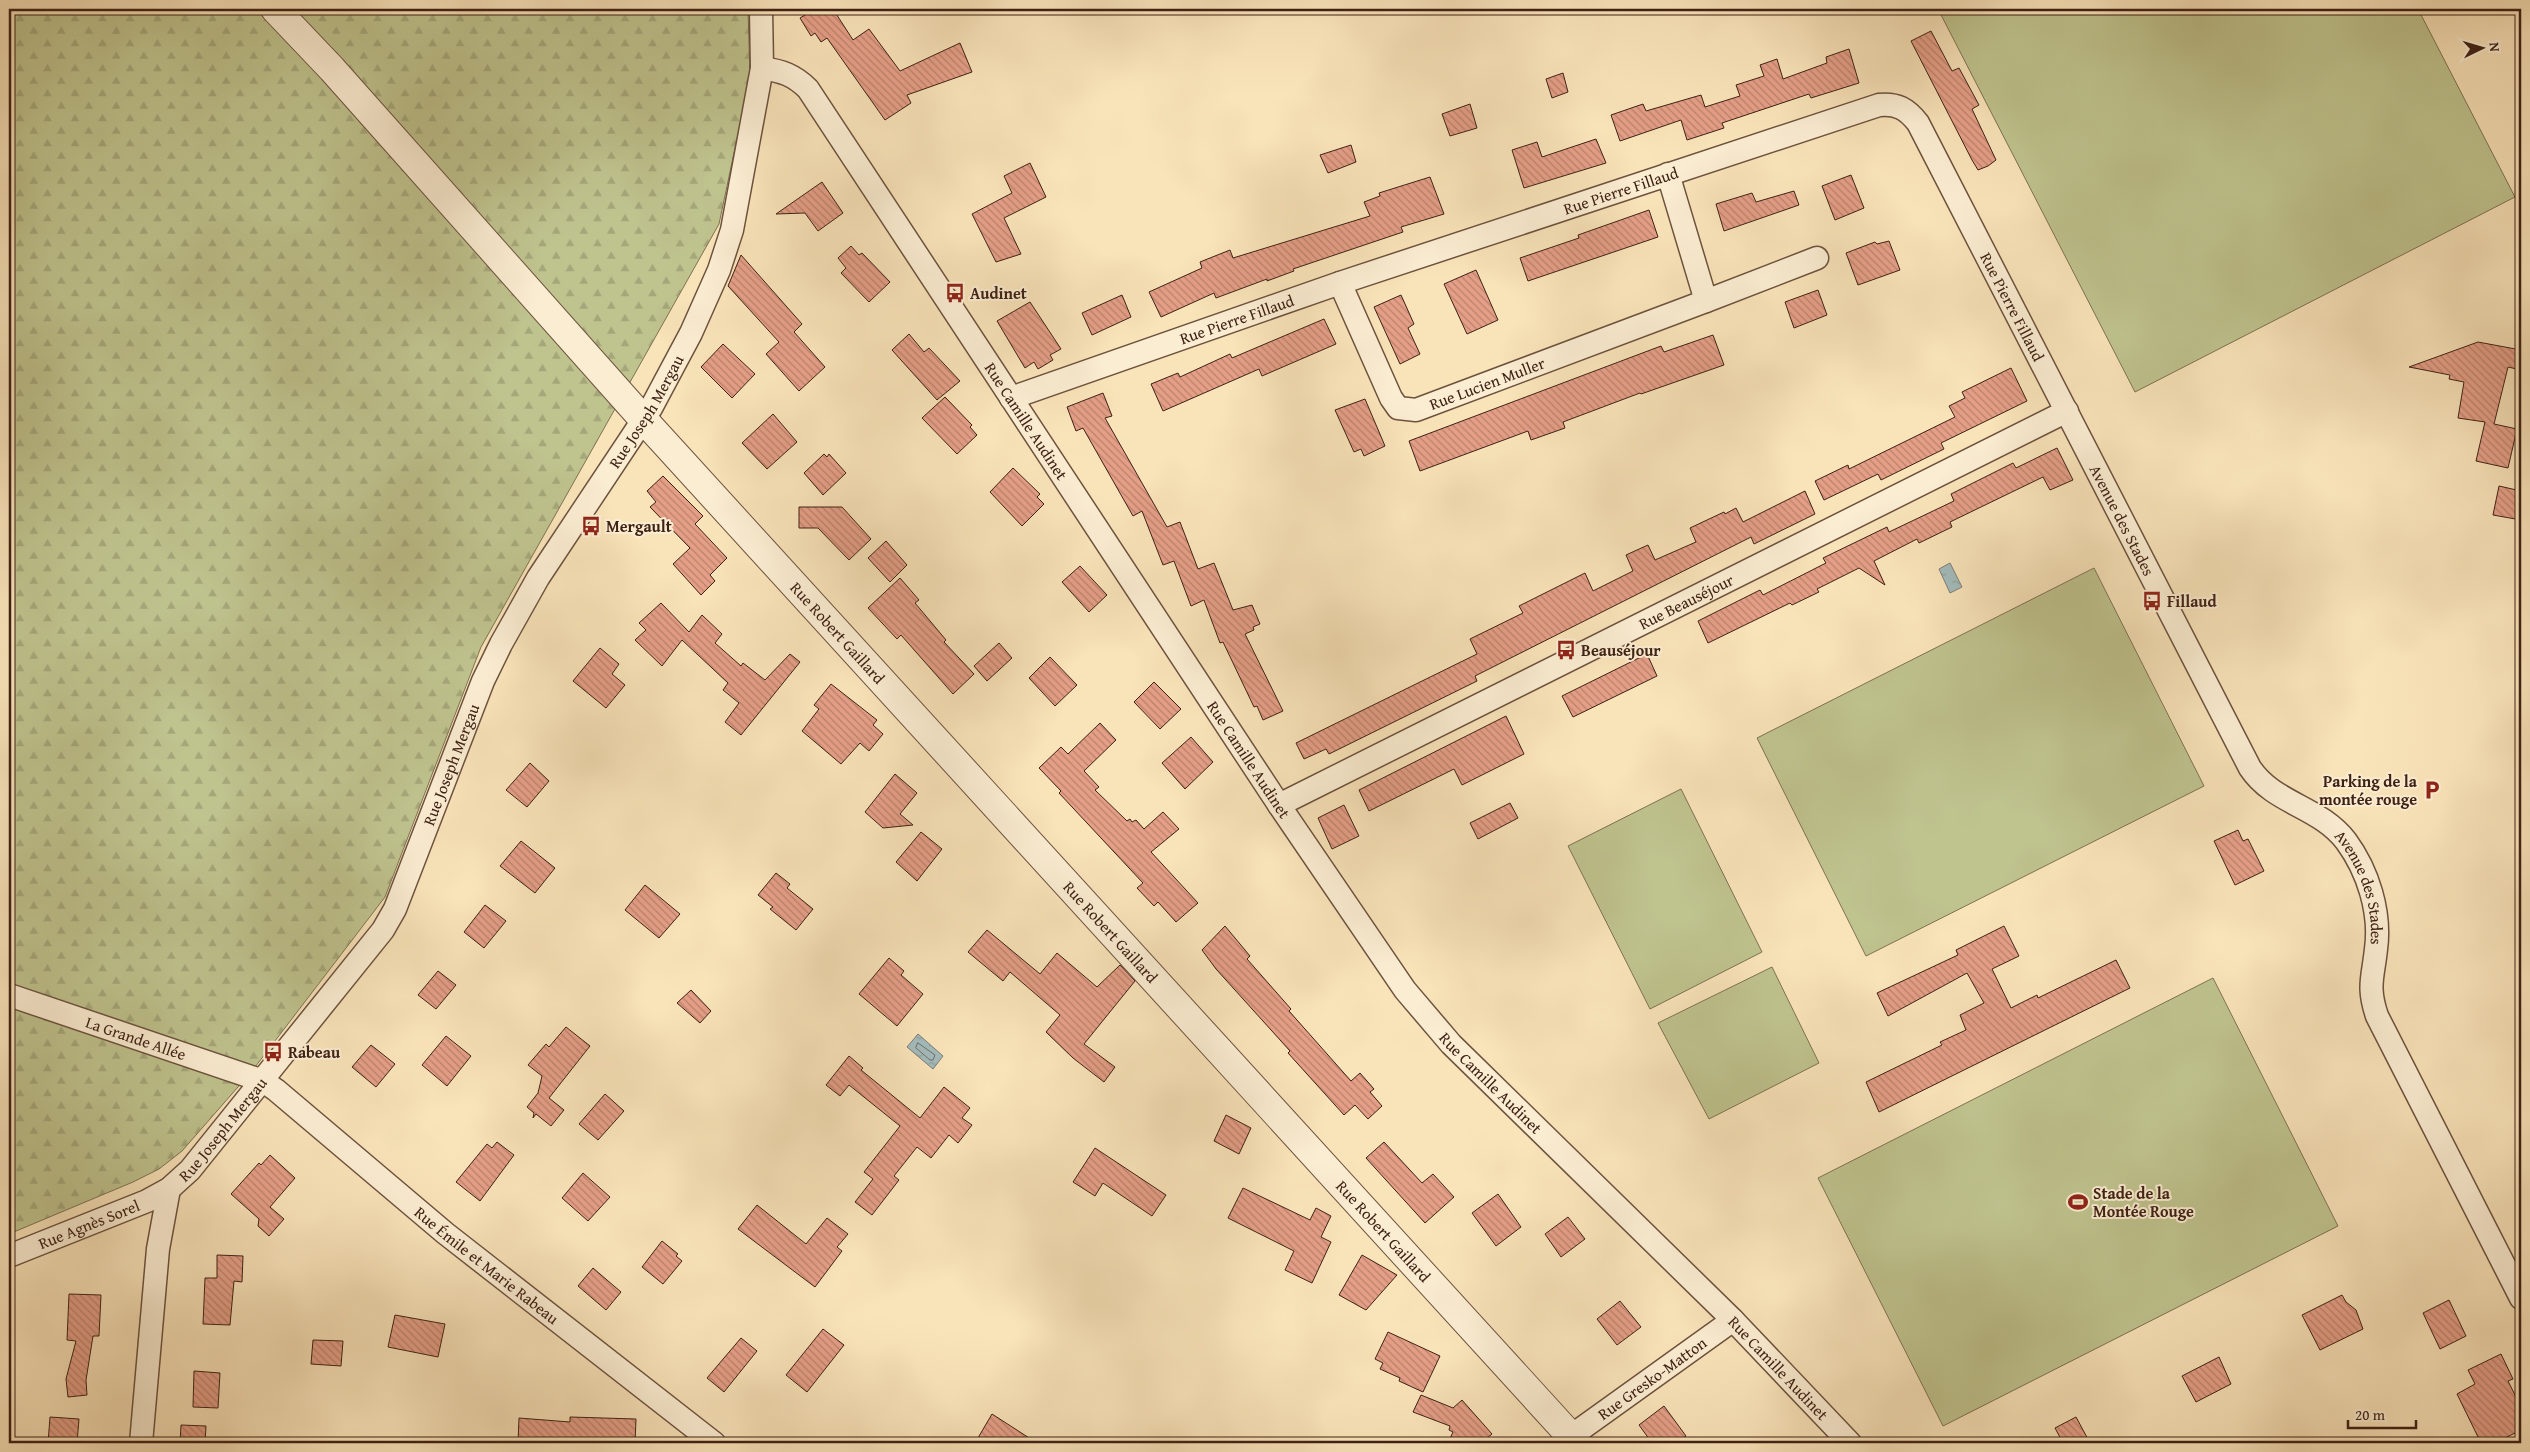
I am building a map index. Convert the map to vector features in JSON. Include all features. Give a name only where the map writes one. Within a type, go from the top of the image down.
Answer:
[{"type":"street","name":"Rue Robert Gaillard","points":[[275,9],[398,142],[643,420],[1575,1441]]},
{"type":"street","points":[[761,9],[762,68]]},
{"type":"street","name":"Rue Joseph Mergau","points":[[141,1443],[158,1249],[169,1189],[190,1170],[263,1081],[383,930],[395,909],[483,681],[501,644],[538,578],[643,420],[687,341],[719,270],[732,230],[762,68]]},
{"type":"street","name":"Rue Camille Audinet","points":[[762,68],[780,70],[796,77],[808,89],[1279,805],[1405,990],[1446,1037],[1733,1320],[1850,1443]]},
{"type":"street","name":"Rue Pierre Fillaud","points":[[1011,398],[1340,283],[1879,105],[1891,104],[1902,107],[1918,123],[2067,411]]},
{"type":"street","points":[[1668,174],[1706,301]]},
{"type":"street","name":"Rue Lucien Muller","points":[[1340,283],[1391,398],[1398,408],[1416,410],[1817,258]]},
{"type":"street","name":"Rue Beauséjour","points":[[1279,805],[2067,411]]},
{"type":"street","name":"Avenue des Stades","points":[[2067,411],[2250,768],[2260,782],[2272,792],[2322,818],[2345,840],[2361,866],[2372,894],[2377,919],[2376,948],[2370,977],[2371,998],[2377,1016],[2521,1298]]},
{"type":"street","name":"La Grande Allée","points":[[9,995],[263,1081]]},
{"type":"street","name":"Rue Émile et Marie Rabeau","points":[[263,1081],[445,1233],[714,1443]]},
{"type":"street","name":"Rue Agnès Sorel","points":[[9,1256],[147,1200],[169,1189]]},
{"type":"street","name":"Rue Gresko-Matton","points":[[1575,1441],[1585,1426],[1733,1320]]},
{"type":"green space","points":[[9,9],[748,9],[750,77],[719,224],[481,647],[385,897],[252,1071],[182,1151],[159,1169],[133,1182],[9,1234]]},
{"type":"green space","points":[[1938,9],[2418,9],[2515,197],[2135,392]]},
{"type":"green space","points":[[2094,568],[2204,786],[1866,956],[1757,738]]},
{"type":"green space","points":[[1681,789],[1762,952],[1650,1009],[1568,846]]},
{"type":"green space","points":[[1772,967],[1819,1063],[1709,1119],[1658,1023]]},
{"type":"green space","name":"Stade de la Montée Rouge","points":[[2213,978],[2338,1226],[1943,1426],[1818,1178]]},
{"type":"water","points":[[1950,563],[1962,587],[1950,593],[1939,569]]},
{"type":"water","points":[[918,1034],[943,1056],[933,1069],[907,1047]]},
{"type":"building","points":[[815,9],[833,9],[853,40],[869,29],[900,71],[960,43],[972,72],[907,95],[911,103],[885,120],[827,38],[821,42],[815,33],[811,36],[800,18]]},
{"type":"building","points":[[1931,31],[1952,71],[1959,68],[1979,105],[1972,109],[1996,160],[1978,170],[1911,41]]},
{"type":"building","points":[[1849,49],[1859,83],[1811,98],[1809,94],[1722,123],[1724,128],[1687,140],[1681,120],[1620,141],[1611,115],[1643,104],[1646,111],[1701,95],[1705,107],[1740,96],[1736,85],[1764,76],[1760,65],[1777,59],[1783,79],[1827,63],[1826,57]]},
{"type":"building","points":[[1563,73],[1568,92],[1552,98],[1546,79]]},
{"type":"building","points":[[1470,104],[1477,128],[1450,136],[1442,114]]},
{"type":"building","points":[[1596,139],[1606,163],[1524,188],[1512,150],[1537,142],[1542,157]]},
{"type":"building","points":[[1351,145],[1356,162],[1328,173],[1320,155]]},
{"type":"building","points":[[1030,163],[1046,197],[1004,218],[1021,254],[996,262],[972,214],[1012,193],[1004,176]]},
{"type":"building","points":[[1851,175],[1864,208],[1835,220],[1822,186]]},
{"type":"building","points":[[1430,177],[1444,214],[1401,227],[1403,232],[1293,269],[1294,271],[1216,298],[1214,293],[1161,317],[1149,292],[1202,268],[1200,262],[1230,250],[1233,258],[1370,216],[1364,202],[1380,196],[1379,193]]},
{"type":"building","points":[[822,182],[843,213],[818,231],[805,213],[776,214]]},
{"type":"building","points":[[1794,191],[1799,205],[1724,231],[1716,204],[1752,193],[1756,202]]},
{"type":"building","points":[[1649,210],[1658,237],[1528,281],[1520,258],[1579,238],[1578,235]]},
{"type":"building","points":[[1889,241],[1900,270],[1858,285],[1846,253],[1875,242],[1877,244]]},
{"type":"building","points":[[851,246],[859,255],[862,253],[890,282],[869,302],[841,273],[846,268],[838,258]]},
{"type":"building","points":[[741,255],[802,324],[794,332],[825,367],[799,391],[766,354],[779,342],[728,286]]},
{"type":"building","points":[[1476,270],[1498,320],[1467,334],[1444,284]]},
{"type":"building","points":[[1818,290],[1827,315],[1794,328],[1785,302]]},
{"type":"building","points":[[1122,295],[1131,317],[1092,335],[1082,313]]},
{"type":"building","points":[[1401,295],[1414,324],[1408,328],[1420,354],[1400,364],[1374,307]]},
{"type":"building","points":[[1030,302],[1061,349],[1050,355],[1053,360],[1038,369],[1034,362],[1025,368],[997,321]]},
{"type":"building","points":[[1324,319],[1336,344],[1262,376],[1259,369],[1163,411],[1151,384],[1178,373],[1180,377],[1230,354],[1232,358]]},
{"type":"building","points":[[909,334],[924,352],[929,348],[960,381],[937,400],[892,350]]},
{"type":"building","points":[[1713,335],[1724,365],[1640,393],[1563,422],[1565,428],[1531,440],[1528,431],[1420,471],[1409,441],[1661,346],[1664,352]]},
{"type":"building","points":[[2478,342],[2521,350],[2521,370],[2508,367],[2494,424],[2517,429],[2508,468],[2476,461],[2485,422],[2458,418],[2464,382],[2449,379],[2450,375],[2409,367]]},
{"type":"building","points":[[723,344],[755,374],[732,398],[701,367]]},
{"type":"building","points":[[2011,368],[2027,401],[1941,443],[1944,449],[1881,480],[1878,474],[1824,500],[1815,481],[1848,465],[1849,469],[1955,417],[1949,406],[1965,398],[1962,392]]},
{"type":"building","points":[[1103,393],[1112,416],[1105,418],[1167,527],[1180,522],[1198,569],[1214,563],[1233,610],[1252,605],[1260,624],[1253,627],[1254,630],[1245,634],[1283,711],[1263,720],[1257,706],[1254,707],[1223,642],[1220,643],[1204,600],[1191,606],[1174,561],[1163,565],[1142,511],[1133,516],[1083,428],[1076,431],[1067,407]]},
{"type":"building","points":[[945,397],[972,425],[970,427],[977,435],[957,454],[922,418]]},
{"type":"building","points":[[1365,399],[1385,446],[1364,456],[1361,449],[1354,452],[1335,410]]},
{"type":"building","points":[[773,414],[797,442],[767,469],[742,443]]},
{"type":"building","points":[[2057,448],[2073,480],[2050,490],[2043,477],[1950,522],[1952,527],[1919,543],[1917,539],[1874,561],[1885,585],[1859,568],[1817,589],[1819,592],[1792,605],[1790,603],[1708,643],[1698,621],[1760,590],[1763,595],[1826,563],[1823,558],[1887,527],[1889,532],[1954,501],[1951,494],[2013,463],[2016,468]]},
{"type":"building","points":[[824,454],[827,457],[829,454],[846,473],[823,495],[804,473]]},
{"type":"building","points":[[1013,468],[1040,494],[1037,497],[1044,504],[1022,526],[990,492]]},
{"type":"building","points":[[663,476],[703,516],[695,524],[727,558],[710,575],[715,581],[701,595],[673,564],[690,548],[650,507],[656,502],[647,491]]},
{"type":"building","points":[[2499,486],[2521,491],[2521,520],[2493,515]]},
{"type":"building","points":[[1805,491],[1815,514],[1754,544],[1751,537],[1475,676],[1477,681],[1329,754],[1326,749],[1304,759],[1296,743],[1477,654],[1470,639],[1523,613],[1519,606],[1585,573],[1593,591],[1633,571],[1626,555],[1648,545],[1655,560],[1696,542],[1690,528],[1724,512],[1725,514],[1736,508],[1743,522]]},
{"type":"building","points":[[799,507],[842,507],[871,539],[849,560],[818,528],[799,528]]},
{"type":"building","points":[[886,541],[907,565],[890,582],[868,558]]},
{"type":"building","points":[[1080,566],[1107,595],[1089,612],[1062,582]]},
{"type":"building","points":[[900,578],[919,600],[915,603],[946,640],[944,642],[974,674],[953,694],[901,635],[897,639],[868,608]]},
{"type":"building","points":[[661,603],[689,632],[702,615],[722,634],[715,643],[741,666],[743,663],[765,680],[790,654],[800,662],[741,735],[725,722],[739,703],[723,690],[728,683],[682,640],[662,666],[635,640],[646,630],[639,623]]},
{"type":"building","points":[[999,643],[1012,658],[987,681],[974,666]]},
{"type":"building","points":[[600,648],[619,664],[612,674],[625,685],[606,708],[573,681]]},
{"type":"building","points":[[1647,654],[1657,676],[1573,717],[1562,696]]},
{"type":"building","points":[[1050,657],[1077,685],[1055,706],[1029,678]]},
{"type":"building","points":[[1154,682],[1181,709],[1160,729],[1134,702]]},
{"type":"building","points":[[831,684],[877,720],[873,725],[883,734],[869,751],[860,743],[841,764],[802,731],[819,709],[814,705]]},
{"type":"building","points":[[1506,716],[1524,754],[1462,785],[1454,769],[1369,811],[1359,790]]},
{"type":"building","points":[[1100,723],[1116,740],[1084,771],[1099,787],[1095,790],[1127,821],[1130,819],[1132,822],[1136,820],[1144,829],[1163,812],[1179,829],[1151,852],[1198,903],[1176,922],[1158,902],[1154,906],[1137,888],[1143,883],[1059,793],[1061,791],[1039,768],[1061,747],[1068,754]]},
{"type":"building","points":[[1191,737],[1213,762],[1185,789],[1162,763]]},
{"type":"building","points":[[530,763],[549,781],[527,807],[506,790]]},
{"type":"building","points":[[895,774],[917,793],[900,814],[913,825],[883,828],[865,812]]},
{"type":"building","points":[[1510,803],[1518,818],[1478,839],[1470,823]]},
{"type":"building","points":[[1344,805],[1359,836],[1332,849],[1318,818]]},
{"type":"building","points":[[2238,830],[2243,841],[2248,839],[2264,871],[2235,885],[2214,841]]},
{"type":"building","points":[[921,832],[942,849],[917,881],[896,862]]},
{"type":"building","points":[[521,841],[555,868],[535,893],[500,866]]},
{"type":"building","points":[[776,873],[790,884],[787,888],[813,909],[796,930],[770,909],[773,907],[758,895]]},
{"type":"building","points":[[645,885],[680,914],[659,938],[625,910]]},
{"type":"building","points":[[485,905],[506,921],[484,948],[464,932]]},
{"type":"building","points":[[1225,926],[1250,956],[1247,959],[1291,1009],[1289,1011],[1351,1081],[1360,1073],[1374,1089],[1370,1092],[1382,1106],[1368,1119],[1355,1105],[1344,1115],[1288,1053],[1290,1051],[1216,969],[1202,950]]},
{"type":"building","points":[[2004,926],[2019,956],[1992,969],[2011,1008],[2037,995],[2038,998],[2116,960],[2130,988],[1879,1112],[1866,1082],[1942,1045],[1940,1042],[1966,1030],[1960,1015],[1984,1003],[1967,973],[1888,1016],[1877,993],[1958,955],[1956,950]]},
{"type":"building","points":[[987,930],[1040,974],[1057,953],[1097,987],[1120,965],[1135,981],[1084,1044],[1115,1067],[1104,1082],[1073,1058],[1046,1032],[1060,1015],[1010,972],[1003,981],[968,952]]},
{"type":"building","points":[[889,958],[904,971],[901,975],[923,994],[897,1026],[859,994]]},
{"type":"building","points":[[438,971],[456,985],[436,1009],[418,995]]},
{"type":"building","points":[[691,990],[711,1011],[700,1023],[677,1003]]},
{"type":"building","points":[[566,1027],[590,1046],[549,1098],[564,1110],[551,1126],[536,1114],[533,1118],[534,1113],[527,1107],[538,1093],[542,1076],[528,1065],[546,1044],[549,1047]]},
{"type":"building","points":[[446,1036],[471,1056],[447,1086],[422,1065]]},
{"type":"building","points":[[371,1045],[395,1064],[376,1087],[352,1067]]},
{"type":"building","points":[[849,1056],[863,1068],[861,1070],[920,1118],[944,1087],[970,1108],[962,1118],[972,1125],[958,1143],[949,1135],[931,1158],[917,1147],[894,1176],[899,1180],[872,1215],[855,1202],[873,1179],[864,1172],[900,1126],[849,1085],[840,1096],[826,1085]]},
{"type":"building","points":[[605,1094],[624,1111],[598,1140],[579,1124]]},
{"type":"building","points":[[1226,1115],[1251,1128],[1239,1154],[1214,1141]]},
{"type":"building","points":[[497,1142],[514,1155],[480,1201],[456,1182],[487,1144],[492,1148]]},
{"type":"building","points":[[1384,1142],[1422,1183],[1433,1174],[1454,1197],[1425,1223],[1366,1158]]},
{"type":"building","points":[[1095,1148],[1166,1195],[1152,1216],[1103,1183],[1095,1196],[1073,1182]]},
{"type":"building","points":[[270,1155],[295,1178],[270,1207],[284,1219],[269,1236],[258,1226],[259,1219],[231,1194],[259,1163],[261,1165]]},
{"type":"building","points":[[583,1173],[610,1197],[588,1221],[562,1198]]},
{"type":"building","points":[[1243,1188],[1310,1220],[1316,1208],[1331,1216],[1321,1237],[1331,1242],[1312,1283],[1285,1270],[1294,1251],[1228,1218]]},
{"type":"building","points":[[1498,1194],[1521,1227],[1496,1246],[1472,1213]]},
{"type":"building","points":[[757,1205],[806,1244],[827,1218],[848,1234],[837,1247],[842,1251],[815,1287],[738,1229]]},
{"type":"building","points":[[1568,1217],[1585,1239],[1561,1257],[1545,1234]]},
{"type":"building","points":[[662,1241],[678,1254],[676,1256],[682,1261],[663,1284],[642,1267]]},
{"type":"building","points":[[217,1255],[243,1256],[242,1282],[234,1281],[230,1325],[203,1324],[205,1278],[217,1278]]},
{"type":"building","points":[[1362,1255],[1397,1275],[1366,1310],[1339,1295]]},
{"type":"building","points":[[593,1268],[621,1292],[606,1310],[578,1286]]},
{"type":"building","points":[[69,1294],[101,1295],[99,1336],[93,1336],[86,1380],[87,1395],[68,1397],[66,1379],[76,1341],[67,1340]]},
{"type":"building","points":[[2342,1295],[2346,1302],[2356,1310],[2363,1329],[2320,1350],[2302,1315]]},
{"type":"building","points":[[2449,1300],[2466,1336],[2440,1349],[2423,1313]]},
{"type":"building","points":[[1620,1301],[1641,1327],[1617,1345],[1597,1319]]},
{"type":"building","points":[[395,1315],[445,1324],[438,1357],[388,1347]]},
{"type":"building","points":[[823,1329],[844,1345],[807,1392],[786,1375]]},
{"type":"building","points":[[1388,1332],[1440,1356],[1423,1392],[1399,1381],[1400,1378],[1380,1369],[1383,1363],[1375,1359]]},
{"type":"building","points":[[741,1338],[757,1351],[724,1392],[707,1378]]},
{"type":"building","points":[[313,1340],[343,1341],[341,1366],[311,1364]]},
{"type":"building","points":[[2501,1354],[2513,1379],[2508,1381],[2521,1407],[2521,1430],[2495,1443],[2481,1443],[2457,1394],[2475,1384],[2468,1370]]},
{"type":"building","points":[[2219,1357],[2231,1384],[2196,1402],[2182,1376]]},
{"type":"building","points":[[194,1371],[220,1373],[218,1408],[193,1407]]},
{"type":"building","points":[[1421,1395],[1453,1408],[1462,1400],[1492,1434],[1481,1443],[1448,1443],[1453,1432],[1449,1430],[1450,1426],[1413,1412]]},
{"type":"building","points":[[1664,1406],[1686,1436],[1675,1443],[1652,1443],[1639,1425]]},
{"type":"building","points":[[992,1414],[1037,1443],[975,1443]]},
{"type":"building","points":[[50,1417],[79,1419],[77,1443],[48,1443]]},
{"type":"building","points":[[570,1417],[636,1419],[635,1443],[518,1443],[519,1418],[570,1422]]},
{"type":"building","points":[[2076,1417],[2090,1443],[2063,1443],[2055,1428]]},
{"type":"building","points":[[181,1425],[206,1426],[205,1443],[180,1443]]},
{"type":"place","name":"Audinet","points":[[955,293]]},
{"type":"place","name":"Mergault","points":[[591,526]]},
{"type":"place","name":"Fillaud","points":[[2152,601]]},
{"type":"place","name":"Beauséjour","points":[[1566,650]]},
{"type":"place","name":"Parking de la montée rouge","points":[[2432,790]]},
{"type":"place","name":"Rabeau","points":[[273,1052]]},
{"type":"place","name":"Stade de la Montée Rouge","points":[[2078,1202]]}]
